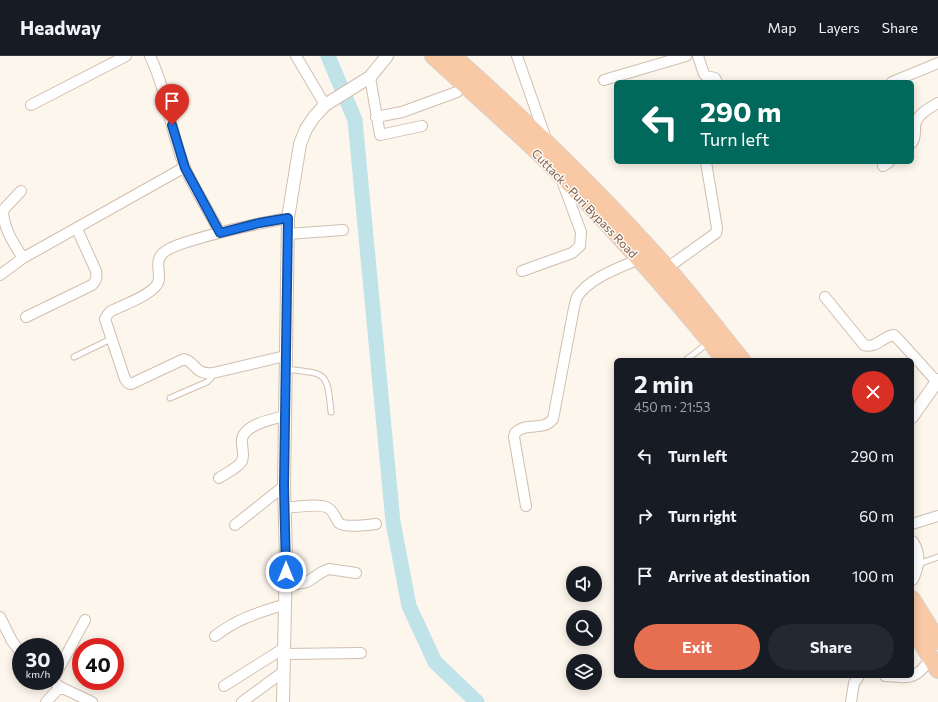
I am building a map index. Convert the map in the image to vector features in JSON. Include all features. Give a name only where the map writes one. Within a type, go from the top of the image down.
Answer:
[{"type":"highway","name":"Cuttack - Puri Bypass Road","points":[[433,56],[560,174],[671,295],[723,358]]},
{"type":"highway","name":"Cuttack - Puri Bypass Road","points":[[454,56],[547,142],[667,268],[740,358]]},
{"type":"highway","points":[[914,602],[938,641]]},
{"type":"highway","points":[[914,630],[934,664]]},
{"type":"street","points":[[31,105],[126,56]]},
{"type":"street","points":[[150,56],[158,73],[174,134],[185,168],[220,233]]},
{"type":"street","points":[[296,56],[327,103]]},
{"type":"street","points":[[283,702],[286,604],[284,486],[288,218],[300,144],[310,123],[327,103],[366,80],[387,56]]},
{"type":"street","points":[[516,56],[547,142]]},
{"type":"street","points":[[604,80],[659,60],[686,56]]},
{"type":"street","points":[[698,56],[704,74],[715,78],[716,80]]},
{"type":"street","points":[[897,80],[938,63]]},
{"type":"street","points":[[366,80],[380,135],[422,126]]},
{"type":"street","points":[[376,117],[402,112],[457,92]]},
{"type":"street","points":[[914,138],[915,121],[918,116],[938,103]]},
{"type":"street","points":[[667,268],[716,233],[717,228],[706,164]]},
{"type":"street","points":[[0,275],[23,258],[78,229],[129,198],[156,185],[185,168]]},
{"type":"street","points":[[522,271],[572,253],[580,246],[581,232],[560,174]]},
{"type":"street","points":[[21,191],[3,210],[3,217],[12,240],[23,258]]},
{"type":"street","points":[[285,356],[204,373],[197,370],[190,362],[184,360],[133,383],[128,383],[125,379],[111,339],[106,323],[106,316],[111,311],[151,292],[157,285],[158,281],[159,258],[163,253],[171,248],[184,243],[259,223],[288,218]]},
{"type":"street","points":[[26,317],[92,285],[96,281],[96,271],[78,229]]},
{"type":"street","points":[[288,234],[343,230]]},
{"type":"street","points":[[526,506],[514,437],[515,433],[524,427],[544,426],[550,423],[553,419],[577,298],[585,287],[595,280],[639,259]]},
{"type":"street","points":[[825,297],[864,345],[868,347],[889,336],[894,336],[938,381],[914,414]]},
{"type":"street","points":[[219,478],[239,465],[242,460],[242,439],[247,431],[252,427],[285,416]]},
{"type":"street","points":[[235,526],[284,486]]},
{"type":"street","points":[[285,508],[320,505],[328,507],[338,521],[345,526],[376,524]]},
{"type":"street","points":[[914,523],[938,516]]},
{"type":"street","points":[[914,547],[917,554],[918,564],[914,574]]},
{"type":"street","points":[[286,586],[307,582],[329,569],[356,573]]},
{"type":"street","points":[[215,636],[235,622],[286,604]]},
{"type":"street","points":[[0,617],[12,641]]},
{"type":"street","points":[[64,659],[85,620]]},
{"type":"street","points":[[224,686],[284,651],[361,653]]},
{"type":"street","points":[[914,676],[934,664]]},
{"type":"street","points":[[242,702],[283,672]]},
{"type":"street","points":[[851,702],[854,683],[858,678]]},
{"type":"street","points":[[64,688],[92,702]]},
{"type":"street","points":[[46,702],[53,690]]},
{"type":"lane","points":[[74,356],[111,339]]},
{"type":"lane","points":[[689,358],[710,341]]},
{"type":"lane","points":[[285,369],[320,374],[327,381],[331,412]]},
{"type":"lane","points":[[170,398],[207,382],[213,372]]},
{"type":"lane","points":[[918,564],[938,556]]},
{"type":"waterway","points":[[328,56],[355,120],[393,522],[409,606],[435,662],[477,702]]},
{"type":"route","points":[[172,125],[185,168],[220,233],[259,223],[288,218],[284,486],[286,572]]}]
